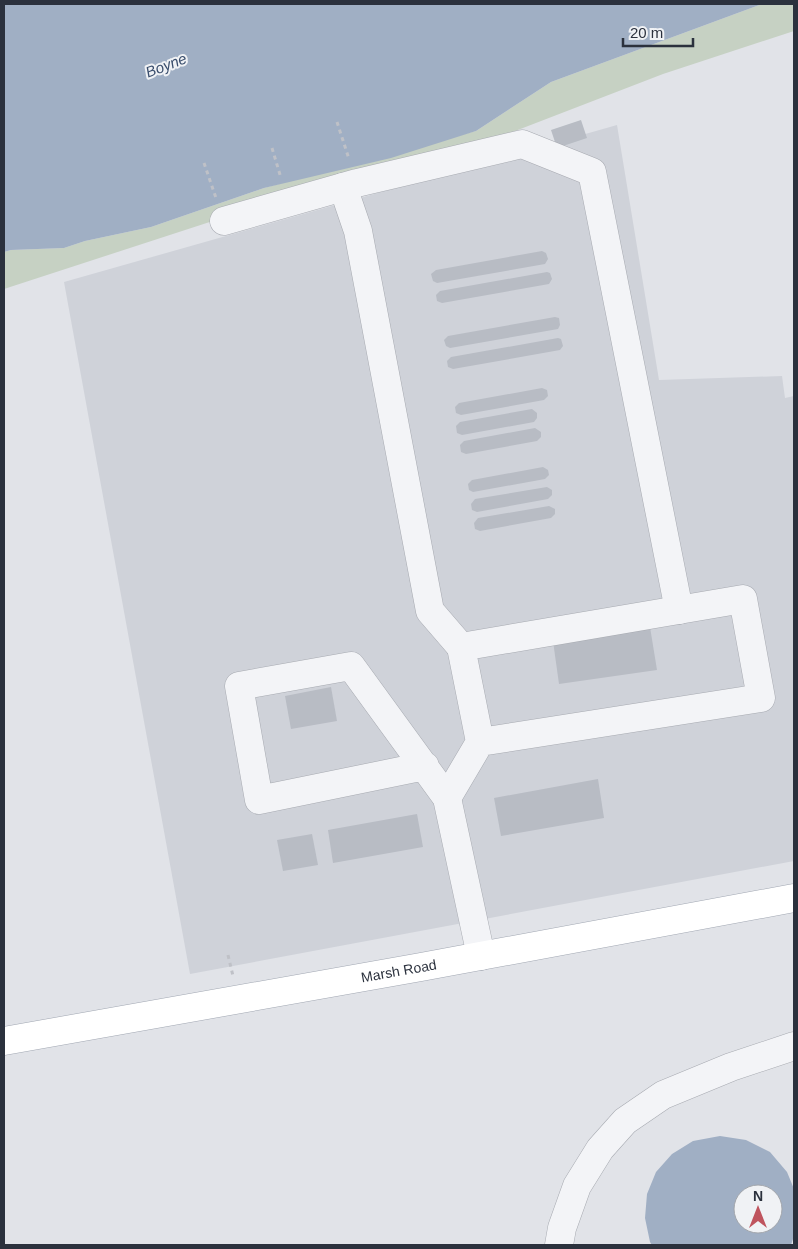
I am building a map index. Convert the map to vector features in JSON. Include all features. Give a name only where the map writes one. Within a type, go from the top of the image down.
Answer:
[{"type":"main road","name":"Marsh Road","points":[[4,1041],[794,898]]},
{"type":"lane","points":[[224,221],[350,185],[522,144],[592,172],[680,610]]},
{"type":"lane","points":[[350,185],[430,611],[461,647],[480,742],[447,798]]},
{"type":"lane","points":[[461,647],[742,599],[761,698],[480,742]]},
{"type":"lane","points":[[425,766],[258,800],[239,686],[350,666],[425,766],[447,798],[481,956]]},
{"type":"lane","points":[[559,1245],[562,1228],[577,1186],[600,1148],[625,1121],[663,1095],[731,1067],[794,1046]]},
{"type":"path","points":[[337,122],[350,185]]},
{"type":"path","points":[[272,148],[289,202]]},
{"type":"path","points":[[204,163],[224,221]]},
{"type":"shaded area","points":[[617,125],[659,380],[782,376],[785,398],[794,396],[794,861],[190,974],[64,282]]},
{"type":"green space","points":[[762,4],[794,4],[794,31],[663,74],[484,143],[222,218],[4,289],[4,252],[11,250],[64,248],[85,241],[151,227],[264,188],[476,131],[551,82]]},
{"type":"water","name":"Boyne","points":[[4,4],[762,4],[551,82],[476,131],[391,158],[264,188],[151,227],[85,241],[64,248],[11,250],[4,252]]},
{"type":"water","points":[[720,1136],[746,1140],[770,1152],[787,1172],[794,1189],[794,1236],[791,1245],[652,1245],[645,1218],[647,1194],[656,1172],[672,1154],[693,1141]]},
{"type":"building","points":[[581,120],[587,138],[557,148],[551,130]]},
{"type":"building","points":[[542,251],[546,253],[548,259],[545,264],[437,283],[433,281],[431,274],[436,270]]},
{"type":"building","points":[[550,273],[552,279],[549,284],[442,303],[437,301],[436,295],[440,291]]},
{"type":"building","points":[[555,317],[559,318],[560,325],[558,329],[450,348],[446,346],[444,340],[448,336]]},
{"type":"building","points":[[561,339],[563,346],[560,350],[453,369],[448,367],[447,361],[451,357]]},
{"type":"building","points":[[542,388],[547,390],[548,396],[544,400],[461,415],[456,413],[455,407],[459,403]]},
{"type":"building","points":[[532,409],[537,413],[537,418],[534,422],[462,435],[457,433],[456,426],[460,422]]},
{"type":"building","points":[[535,428],[541,432],[541,437],[537,441],[466,454],[461,452],[460,445],[464,441]]},
{"type":"building","points":[[543,467],[548,470],[549,475],[545,479],[473,492],[469,490],[468,484],[472,480]]},
{"type":"building","points":[[547,487],[552,490],[552,495],[548,499],[477,512],[472,510],[471,504],[475,499]]},
{"type":"building","points":[[549,506],[555,509],[555,514],[551,518],[480,531],[475,529],[474,523],[478,518]]},
{"type":"building","points":[[650,627],[657,670],[559,684],[553,641]]},
{"type":"building","points":[[331,687],[337,721],[291,729],[285,696]]},
{"type":"building","points":[[598,779],[604,818],[501,836],[494,798]]},
{"type":"building","points":[[417,814],[423,847],[333,863],[328,830]]},
{"type":"building","points":[[312,834],[318,865],[283,871],[277,840]]}]
